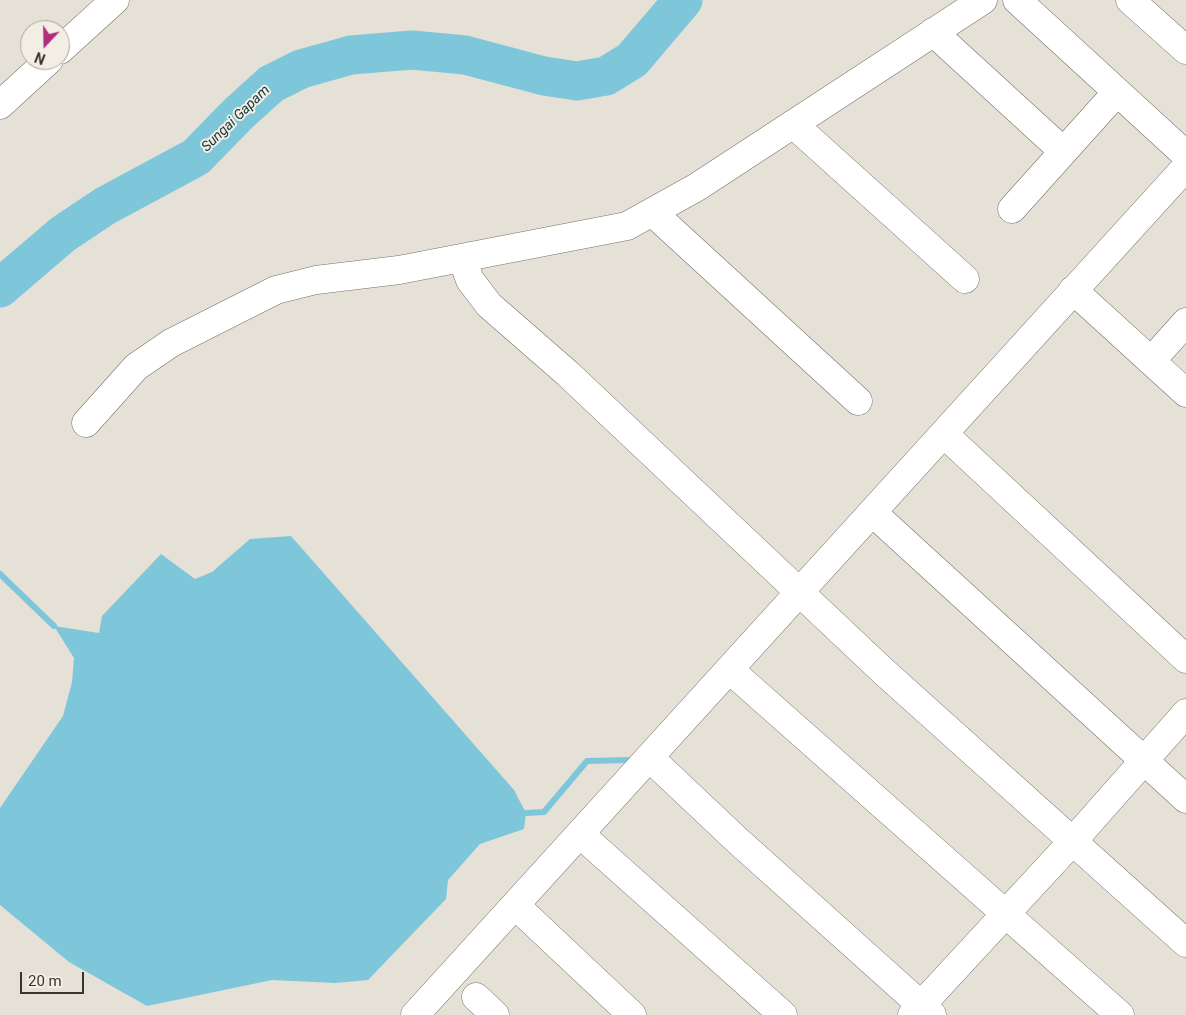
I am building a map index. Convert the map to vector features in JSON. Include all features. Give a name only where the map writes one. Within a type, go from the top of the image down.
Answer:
[{"type":"street","points":[[70,41],[115,0]]},
{"type":"street","points":[[86,423],[136,367],[171,343],[276,290],[316,280],[399,270],[627,226],[697,187],[984,0]]},
{"type":"street","points":[[1016,0],[1186,155]]},
{"type":"street","points":[[1130,0],[1186,50]]},
{"type":"street","points":[[933,32],[1063,151]]},
{"type":"street","points":[[0,105],[38,70]]},
{"type":"street","points":[[1012,209],[1117,92]]},
{"type":"street","points":[[793,124],[965,279]]},
{"type":"street","points":[[415,1015],[1186,167]]},
{"type":"street","points":[[652,212],[858,401]]},
{"type":"street","points":[[462,258],[470,280],[490,305],[567,373],[884,671],[1186,943]]},
{"type":"street","points":[[1073,290],[1186,393]]},
{"type":"street","points":[[1151,361],[1186,322]]},
{"type":"street","points":[[944,434],[1186,659]]},
{"type":"street","points":[[873,513],[1143,762],[1186,799]]},
{"type":"street","points":[[730,670],[1120,1015]]},
{"type":"street","points":[[650,758],[922,1012],[1006,914],[1186,713]]},
{"type":"street","points":[[580,834],[783,1015]]},
{"type":"street","points":[[515,906],[632,1015]]},
{"type":"water","points":[[291,536],[514,790],[526,813],[524,829],[480,844],[448,880],[446,899],[368,980],[335,983],[272,980],[147,1006],[69,962],[0,905],[0,808],[63,716],[72,682],[74,658],[54,626],[99,633],[102,616],[161,554],[195,579],[212,572],[250,539]]},
{"type":"waterway","name":"Sungai Gapam","points":[[0,288],[63,234],[105,206],[196,157],[238,114],[271,84],[301,69],[351,55],[412,50],[465,55],[544,76],[577,81],[606,76],[632,60],[683,0]]},
{"type":"waterway","points":[[0,574],[54,626]]},
{"type":"waterway","points":[[526,813],[544,812],[587,761],[631,760]]}]
